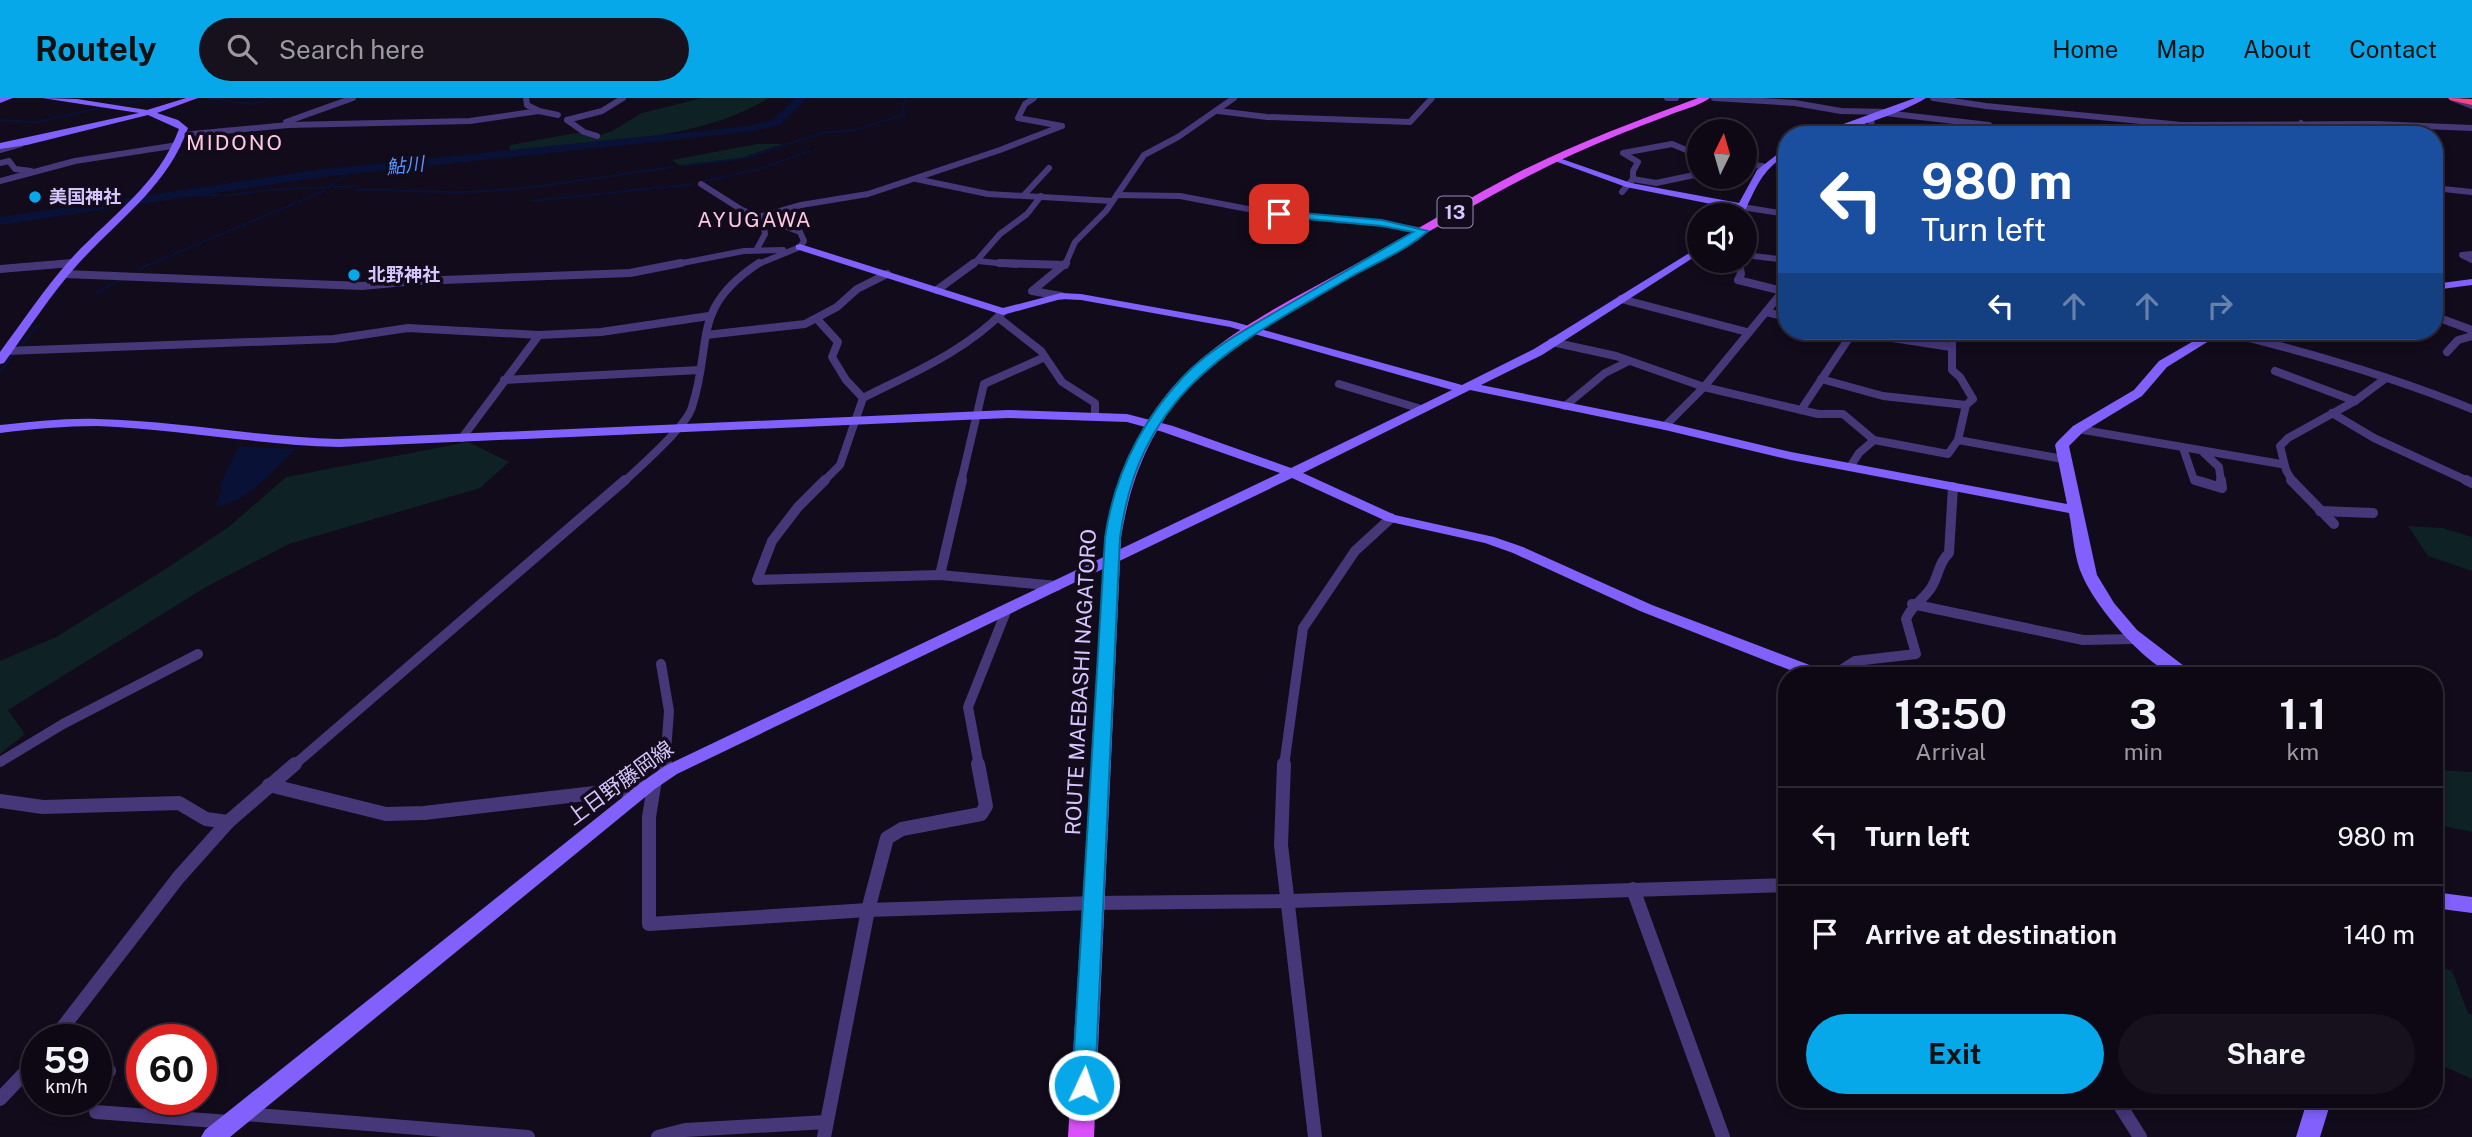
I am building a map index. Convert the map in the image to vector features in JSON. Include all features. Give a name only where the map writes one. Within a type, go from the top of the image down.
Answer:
[{"type":"highway","points":[[2453,98],[2472,104]]},
{"type":"main road","name":"ROUTE MAEBASHI NAGATORO","points":[[1081,1137],[1112,558],[1118,501],[1138,450],[1153,424],[1188,378],[1253,330],[1499,187],[1697,98]]},
{"type":"main road","name":"ROUTE MAEBASHI NAGATORO","points":[[1667,112],[1706,98]]},
{"type":"street","points":[[0,101],[9,98]]},
{"type":"street","points":[[3,355],[73,263],[166,168],[184,128],[179,123],[98,103],[46,98]]},
{"type":"street","points":[[0,148],[145,114],[194,98]]},
{"type":"street","points":[[277,126],[353,98]]},
{"type":"street","points":[[526,98],[529,106],[558,115]]},
{"type":"street","points":[[597,136],[584,132],[567,120],[602,111],[623,98]]},
{"type":"street","points":[[762,216],[801,205],[857,198],[1062,127],[1018,118],[1025,104],[1034,98]]},
{"type":"street","points":[[1234,98],[1218,111],[1144,155],[1114,198],[1075,242],[1065,265],[1032,291],[1231,324],[1465,387],[1665,426],[1953,488],[2074,510]]},
{"type":"street","points":[[1218,111],[1267,117],[1410,122],[1432,98]]},
{"type":"street","points":[[1667,98],[1676,98]]},
{"type":"street","points":[[1714,98],[1795,103],[1841,111],[1886,113],[1989,125],[1989,111],[1986,106]]},
{"type":"street","points":[[1846,126],[1922,98]]},
{"type":"street","points":[[1933,98],[1986,106],[2182,125],[2301,123],[2404,126]]},
{"type":"street","points":[[181,135],[277,126],[470,121],[540,111]]},
{"type":"street","points":[[1871,126],[1872,118]]},
{"type":"street","points":[[2301,123],[2305,126]]},
{"type":"street","points":[[2443,127],[2472,128]]},
{"type":"street","points":[[1628,185],[1639,162],[1623,153],[1672,144],[1687,150]]},
{"type":"street","points":[[0,181],[75,161],[178,145]]},
{"type":"street","points":[[1744,203],[1761,168],[1778,156]]},
{"type":"street","points":[[1556,160],[1628,185],[1706,203]]},
{"type":"street","points":[[0,163],[9,162],[15,169],[20,170],[44,170]]},
{"type":"street","points":[[1024,195],[1049,168]]},
{"type":"street","points":[[1757,168],[1761,168]]},
{"type":"street","points":[[1628,185],[1687,177]]},
{"type":"street","points":[[916,178],[967,192],[1114,198],[1180,196],[1269,213],[1382,223],[1423,231]]},
{"type":"street","points":[[701,184],[734,205],[803,234],[804,241],[800,247]]},
{"type":"street","points":[[2443,189],[2472,192]]},
{"type":"street","points":[[937,290],[978,261],[1000,234],[1027,214],[1041,196]]},
{"type":"street","points":[[1757,212],[1778,213]]},
{"type":"street","points":[[757,249],[765,233],[762,216]]},
{"type":"street","points":[[65,274],[362,286],[469,278],[623,274],[757,249],[786,250],[800,247],[937,290],[1002,316],[1045,357],[1062,382],[1095,403],[1095,415]]},
{"type":"street","points":[[65,1024],[178,878],[228,822],[606,499],[677,429],[696,402],[709,316],[732,282],[743,272],[786,250]]},
{"type":"street","points":[[2472,254],[2462,255],[2472,260]]},
{"type":"street","points":[[1757,256],[1778,259]]},
{"type":"street","name":"上日野藤岡線","points":[[213,1137],[656,780],[693,758],[1057,586],[1465,387],[1552,342],[1687,258]]},
{"type":"street","points":[[978,261],[1028,266],[1065,265]]},
{"type":"street","points":[[0,270],[73,263]]},
{"type":"street","points":[[1741,273],[1738,280],[1778,290]]},
{"type":"street","points":[[706,335],[805,324],[838,307],[858,289],[887,274]]},
{"type":"street","points":[[2443,286],[2472,282]]},
{"type":"street","points":[[1057,586],[940,575],[757,580],[772,541],[799,507],[840,465],[863,398],[972,339],[1002,316],[1061,296]]},
{"type":"street","points":[[1665,426],[1704,387],[1778,297]]},
{"type":"street","points":[[1621,299],[1747,332]]},
{"type":"street","points":[[1766,312],[1778,315]]},
{"type":"street","points":[[3,355],[334,339],[408,328],[539,335],[601,332],[709,316]]},
{"type":"street","points":[[817,319],[838,342],[832,357],[846,380],[863,398]]},
{"type":"street","points":[[2443,319],[2472,330]]},
{"type":"street","points":[[462,438],[539,335]]},
{"type":"street","points":[[2448,352],[2458,340],[2472,336]]},
{"type":"street","points":[[1801,410],[1845,340]]},
{"type":"street","points":[[1900,340],[1951,348]]},
{"type":"street","points":[[1552,342],[1629,361],[1704,387],[1801,410],[1849,416],[1874,440],[1948,454],[1958,440],[1966,405],[1973,399],[1952,370],[1951,340]]},
{"type":"street","points":[[2173,667],[2134,639],[2099,595],[2088,575],[2062,444],[2078,429],[2126,402],[2163,364],[2204,340]]},
{"type":"street","points":[[2252,340],[2428,391],[2472,409]]},
{"type":"street","points":[[940,575],[984,384],[1045,357]]},
{"type":"street","points":[[1565,406],[1605,373],[1629,361]]},
{"type":"street","points":[[503,380],[700,370]]},
{"type":"street","points":[[2275,371],[2355,401]]},
{"type":"street","points":[[2334,524],[2297,489],[2281,464],[2280,446],[2288,438],[2355,401],[2386,378]]},
{"type":"street","points":[[1821,379],[1883,396],[1966,405]]},
{"type":"street","points":[[1339,384],[1421,409]]},
{"type":"street","points":[[2332,413],[2374,438],[2472,483]]},
{"type":"street","points":[[0,429],[92,423],[292,442],[462,438],[978,415],[1095,415],[1127,418],[1153,424],[1292,473],[1391,518],[1489,540],[1518,550],[1646,608],[1799,667]]},
{"type":"street","points":[[2078,429],[2281,464]]},
{"type":"street","points":[[1850,467],[1858,453],[1874,440]]},
{"type":"street","points":[[1958,440],[2063,459]]},
{"type":"street","points":[[2183,448],[2194,480],[2222,488],[2220,467],[2203,452]]},
{"type":"street","points":[[1842,667],[1859,657],[1900,658],[1916,654],[1906,619],[1912,604],[1931,588],[1941,559],[1949,553],[1953,488]]},
{"type":"street","points":[[2320,511],[2373,513]]},
{"type":"street","points":[[1315,1137],[1290,901],[1281,845],[1280,796],[1303,628],[1355,551],[1391,518]]},
{"type":"street","points":[[1912,604],[2083,640],[2134,639]]},
{"type":"street","points":[[658,1137],[685,1130],[826,1129],[868,910],[890,835],[902,829],[984,811],[986,798],[968,707],[1007,608]]},
{"type":"street","points":[[0,762],[63,724],[198,654]]},
{"type":"street","points":[[661,664],[668,711],[649,817],[649,924],[868,910],[1093,903],[1290,901],[1778,885]]},
{"type":"street","points":[[269,785],[386,814],[424,813],[656,780]]},
{"type":"street","points":[[0,801],[43,807],[179,803],[205,820],[228,822]]},
{"type":"street","points":[[1633,889],[1723,1137]]},
{"type":"street","points":[[2443,901],[2472,905]]},
{"type":"street","points":[[0,1099],[21,1076]]},
{"type":"street","points":[[2122,1108],[2140,1137]]},
{"type":"street","points":[[2308,1137],[2316,1108]]},
{"type":"street","points":[[112,1113],[528,1137]]},
{"type":"green space","points":[[702,98],[769,98],[741,113],[677,132],[609,142],[509,151],[510,145],[581,132],[595,137],[612,131],[642,113]]},
{"type":"green space","points":[[757,144],[783,144],[735,160],[679,165],[672,160]]},
{"type":"green space","points":[[468,442],[509,462],[480,488],[289,544],[206,587],[8,710],[25,734],[0,754],[0,661],[56,637],[164,570],[230,526],[286,477]]},
{"type":"green space","points":[[2408,526],[2443,528],[2472,537],[2472,571],[2428,556]]},
{"type":"green space","points":[[2443,770],[2472,772],[2472,832],[2443,826]]},
{"type":"green space","points":[[2443,968],[2452,971],[2468,1013],[2472,1015],[2472,1079],[2443,1066]]},
{"type":"water","points":[[239,446],[296,449],[238,500],[215,505],[222,489],[219,488]]},
{"type":"waterway","points":[[112,105],[157,98]]},
{"type":"waterway","points":[[207,98],[252,104],[275,98]]},
{"type":"waterway","name":"鮎川","points":[[0,221],[323,173],[749,129],[776,123],[802,98]]},
{"type":"waterway","points":[[683,166],[745,158],[823,133],[859,129],[905,114],[902,110],[906,98]]},
{"type":"waterway","points":[[0,120],[37,122],[105,107]]},
{"type":"waterway","points":[[704,181],[759,169],[810,151]]},
{"type":"waterway","points":[[357,190],[491,191],[673,167]]},
{"type":"waterway","points":[[329,186],[353,170]]},
{"type":"waterway","points":[[533,201],[693,184]]},
{"type":"waterway","points":[[227,195],[283,189],[360,186]]},
{"type":"waterway","points":[[148,265],[324,191]]},
{"type":"waterway","name":"鮎川","points":[[179,195],[219,195]]},
{"type":"waterway","points":[[148,265],[152,263]]},
{"type":"waterway","points":[[138,270],[148,265]]},
{"type":"waterway","points":[[96,293],[122,279]]},
{"type":"waterway","points":[[19,347],[39,324]]},
{"type":"waterway","points":[[0,372],[15,353]]},
{"type":"place","name":"美国神社","points":[[35,197]]},
{"type":"place","name":"北野神社","points":[[354,275]]},
{"type":"district","name":"MIDONO","points":[[235,143]]},
{"type":"district","name":"AYUGAWA","points":[[755,220]]},
{"type":"route","points":[[1084,1085],[1113,538],[1118,501],[1127,474],[1157,416],[1188,378],[1253,330],[1423,231],[1382,223],[1279,214]]}]
